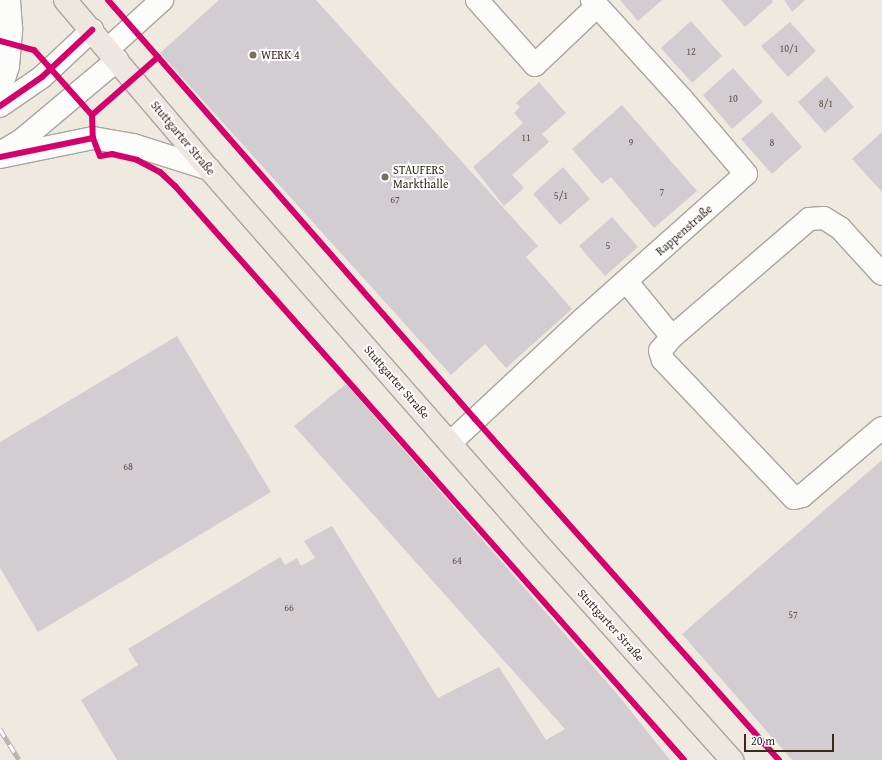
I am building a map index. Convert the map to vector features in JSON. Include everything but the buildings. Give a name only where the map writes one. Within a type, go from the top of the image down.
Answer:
[{"type":"main road","name":"Stuttgarter Straße","points":[[66,0],[209,169],[732,760]]},
{"type":"street","points":[[0,92],[8,66],[11,29],[9,0]]},
{"type":"street","points":[[0,153],[23,139],[112,54],[162,0]]},
{"type":"street","points":[[477,0],[535,65],[595,3]]},
{"type":"street","name":"Rappenstraße","points":[[450,442],[626,281],[746,174],[682,99],[595,3]]},
{"type":"street","points":[[0,106],[42,77],[92,30]]},
{"type":"street","points":[[0,157],[93,138],[132,145],[209,169]]},
{"type":"street","points":[[882,274],[840,228],[824,218],[809,219],[672,337],[660,351],[663,360],[794,498],[802,496],[882,428]]},
{"type":"street","points":[[626,281],[672,337]]},
{"type":"railway","points":[[0,729],[19,760]]},
{"type":"cycle path","points":[[108,0],[475,419],[779,760]]},
{"type":"cycle path","points":[[0,106],[42,77],[92,30]]},
{"type":"cycle path","points":[[0,41],[34,50],[92,115],[93,138],[100,156],[112,154],[137,160],[160,172],[175,186],[684,760]]},
{"type":"cycle path","points":[[92,115],[158,57]]},
{"type":"cycle path","points":[[0,157],[93,138]]},
{"type":"place","name":"WERK 4","points":[[253,55]]},
{"type":"place","name":"STAUFERS Markthalle","points":[[385,177]]}]
